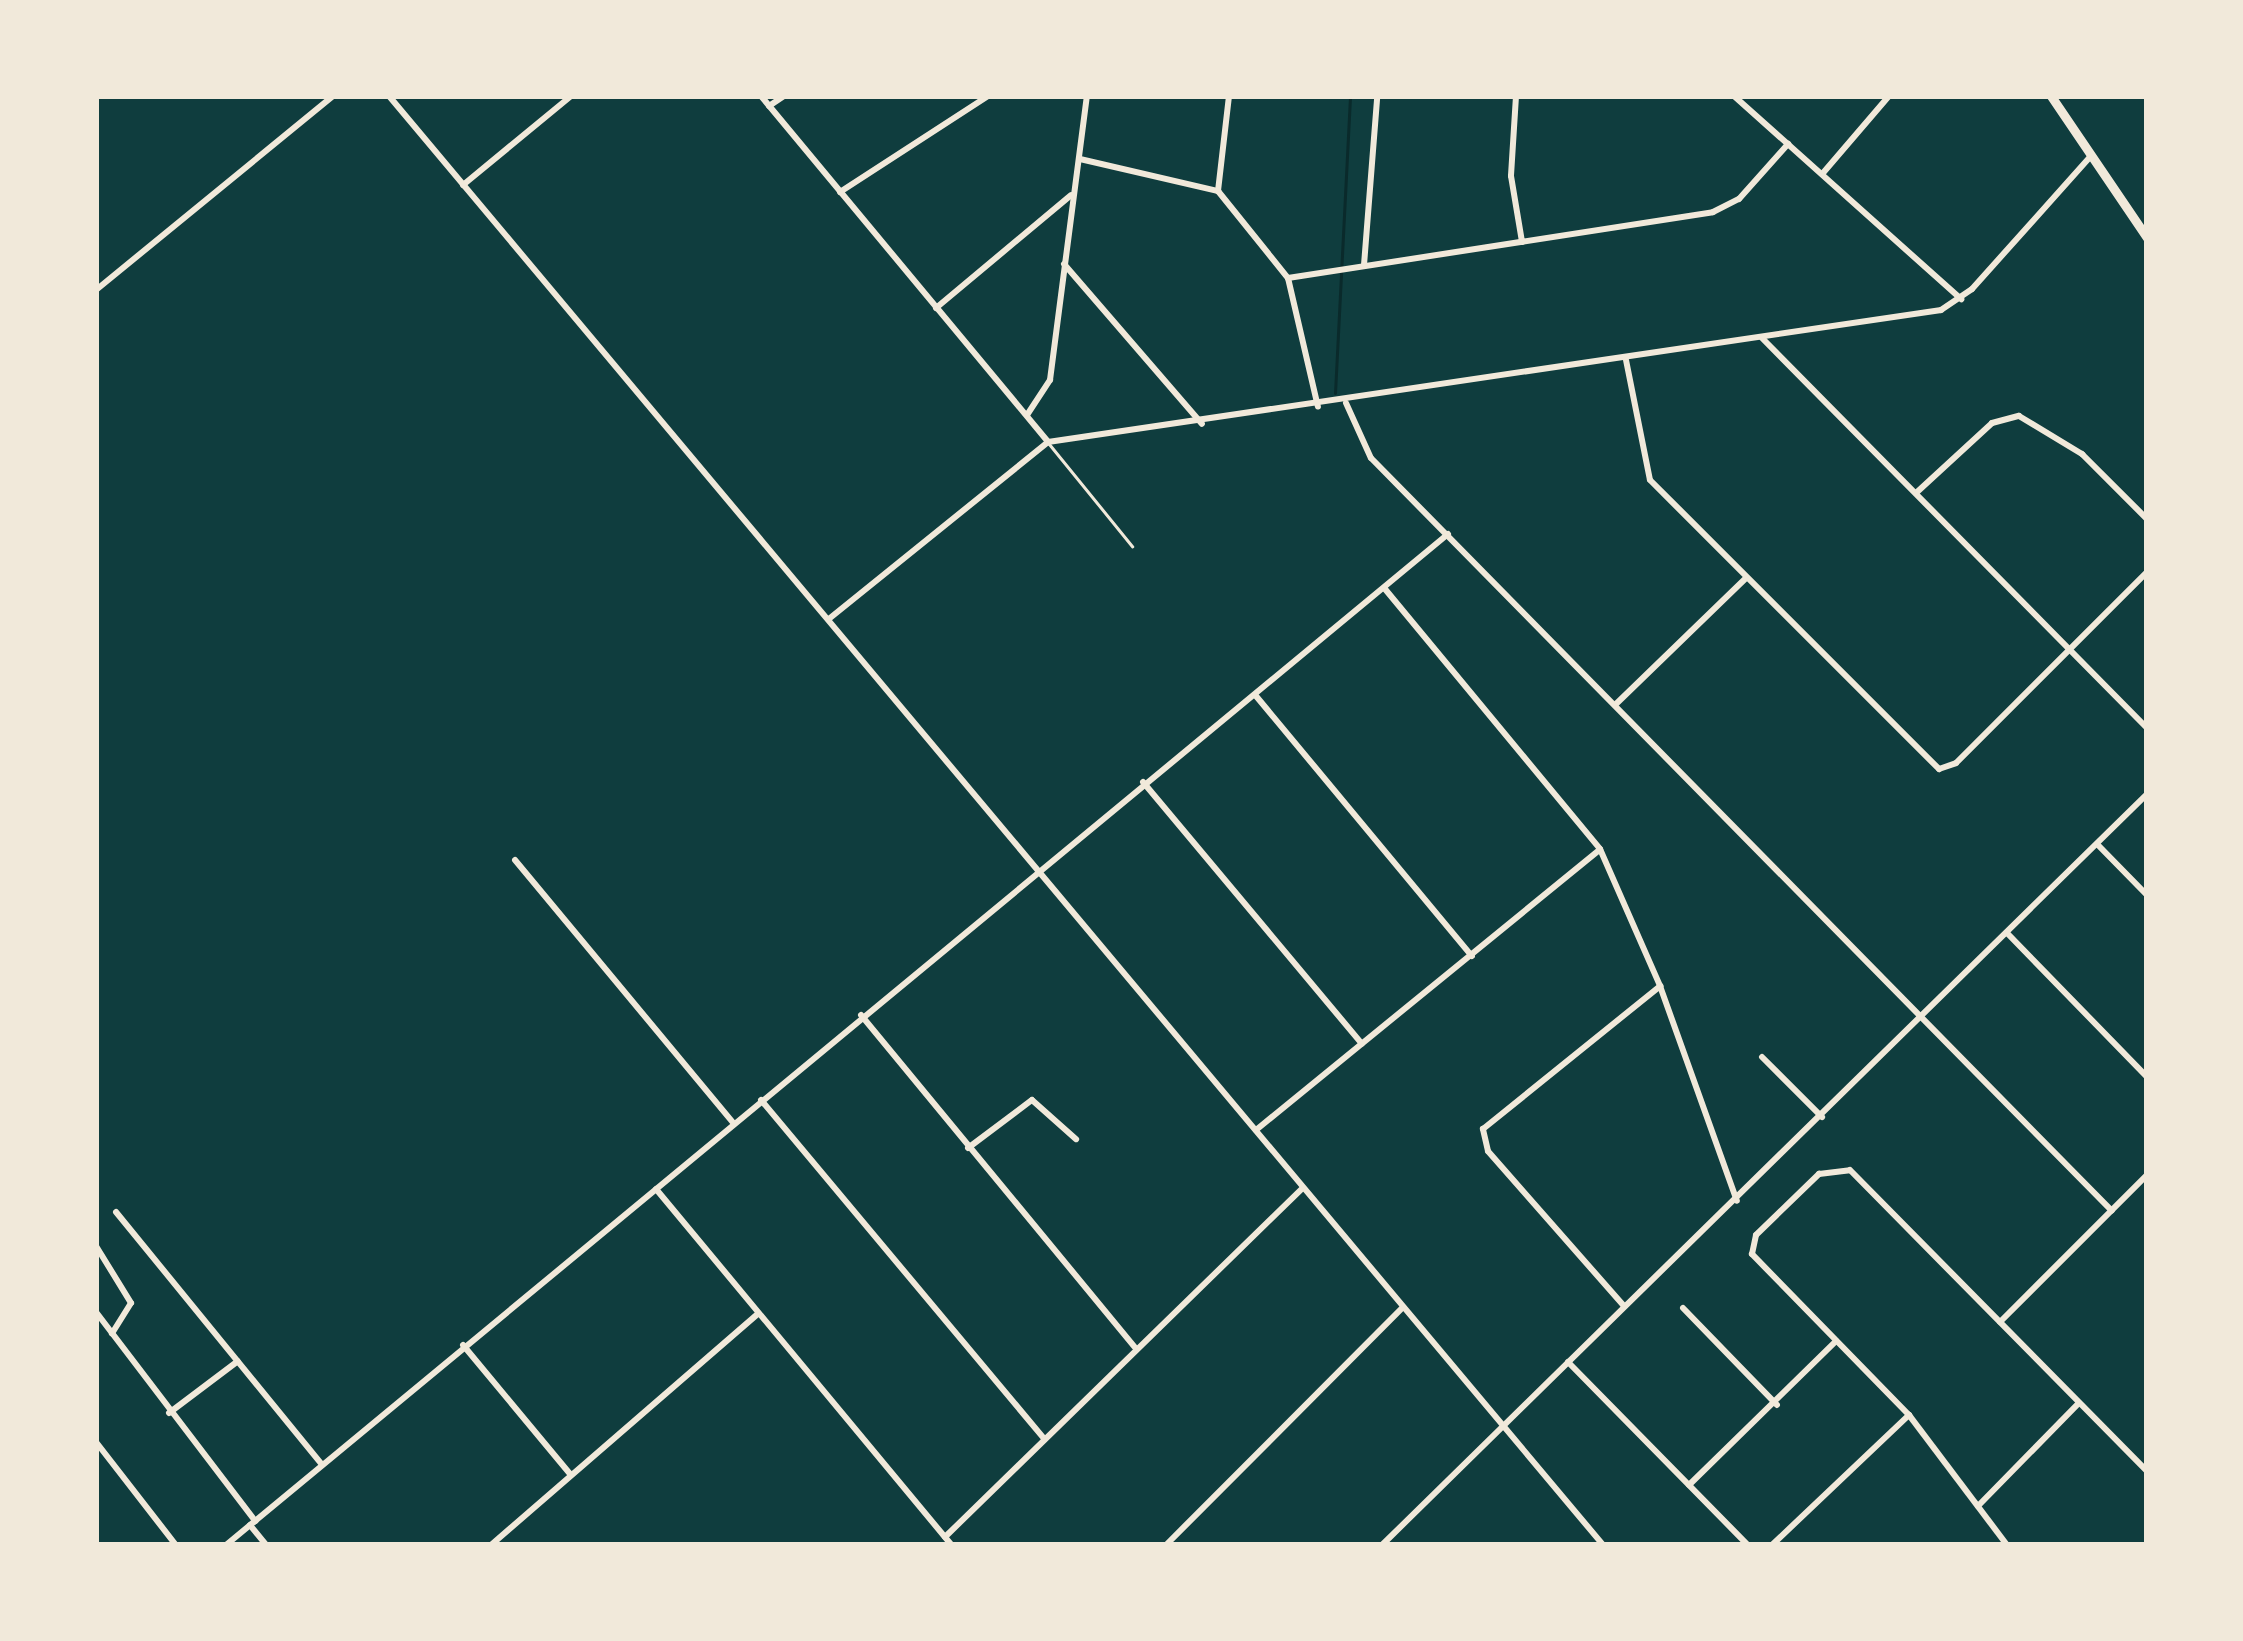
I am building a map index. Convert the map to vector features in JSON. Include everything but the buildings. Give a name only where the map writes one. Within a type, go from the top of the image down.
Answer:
[{"type":"highway","points":[[2051,96],[2147,238]]},
{"type":"street","points":[[96,290],[333,96]]},
{"type":"street","points":[[389,96],[1603,1545]]},
{"type":"street","points":[[463,185],[571,96]]},
{"type":"street","points":[[761,96],[1048,442]]},
{"type":"street","points":[[769,106],[784,96]]},
{"type":"street","points":[[840,192],[988,96]]},
{"type":"street","points":[[1027,415],[1048,388],[1087,96]]},
{"type":"street","points":[[1218,191],[1229,96]]},
{"type":"street","points":[[1516,96],[1511,176],[1522,242]]},
{"type":"street","points":[[1735,96],[1961,299]]},
{"type":"street","points":[[1823,173],[1888,96]]},
{"type":"street","points":[[1364,265],[1377,98]]},
{"type":"street","points":[[1288,278],[1726,208],[1788,143]]},
{"type":"street","points":[[830,618],[1048,442],[1202,424],[1922,316],[1961,299],[2091,156]]},
{"type":"street","points":[[1080,159],[1218,191],[1288,278],[1318,407]]},
{"type":"street","points":[[936,308],[1074,192]]},
{"type":"street","points":[[1064,264],[1202,424]]},
{"type":"street","points":[[1762,338],[2147,728]]},
{"type":"street","points":[[1626,360],[1645,472],[1745,579],[1939,769],[1956,763],[2147,572]]},
{"type":"street","points":[[1346,403],[1371,458],[2112,1211]]},
{"type":"street","points":[[1916,493],[1992,423],[2020,416],[2081,454],[2147,519]]},
{"type":"street","points":[[226,1545],[1448,534]]},
{"type":"street","points":[[1616,704],[1745,579]]},
{"type":"street","points":[[1385,589],[1600,849],[1660,986],[1737,1201]]},
{"type":"street","points":[[1256,696],[1472,956]]},
{"type":"street","points":[[1143,782],[1361,1044]]},
{"type":"street","points":[[1382,1545],[2147,794]]},
{"type":"street","points":[[2097,844],[2147,895]]},
{"type":"street","points":[[1256,1130],[1600,849]]},
{"type":"street","points":[[515,860],[733,1123]]},
{"type":"street","points":[[2008,934],[2147,1077]]},
{"type":"street","points":[[1624,1306],[1488,1151],[1483,1130],[1660,986]]},
{"type":"street","points":[[861,1016],[1135,1347]]},
{"type":"street","points":[[1762,1057],[1822,1117]]},
{"type":"street","points":[[760,1099],[1043,1439]]},
{"type":"street","points":[[968,1148],[1032,1100],[1076,1139]]},
{"type":"street","points":[[2006,1545],[1909,1415],[1751,1246],[1832,1168],[1850,1170],[2147,1471]]},
{"type":"street","points":[[2000,1322],[2147,1175]]},
{"type":"street","points":[[945,1537],[1303,1188]]},
{"type":"street","points":[[656,1189],[952,1545]]},
{"type":"street","points":[[116,1212],[321,1463]]},
{"type":"street","points":[[96,1246],[131,1303],[112,1334]]},
{"type":"street","points":[[1166,1545],[1402,1308]]},
{"type":"street","points":[[1683,1308],[1778,1405]]},
{"type":"street","points":[[96,1312],[266,1545]]},
{"type":"street","points":[[491,1545],[758,1314]]},
{"type":"street","points":[[1688,1485],[1778,1405],[1836,1341]]},
{"type":"street","points":[[463,1345],[570,1474]]},
{"type":"street","points":[[169,1413],[238,1361]]},
{"type":"street","points":[[1568,1362],[1748,1545]]},
{"type":"street","points":[[1978,1506],[2079,1403]]},
{"type":"street","points":[[1772,1545],[1909,1415]]},
{"type":"street","points":[[96,1442],[176,1545]]},
{"type":"lane","points":[[1048,442],[1132,546]]},
{"type":"waterway","points":[[1335,393],[1350,96]]}]
